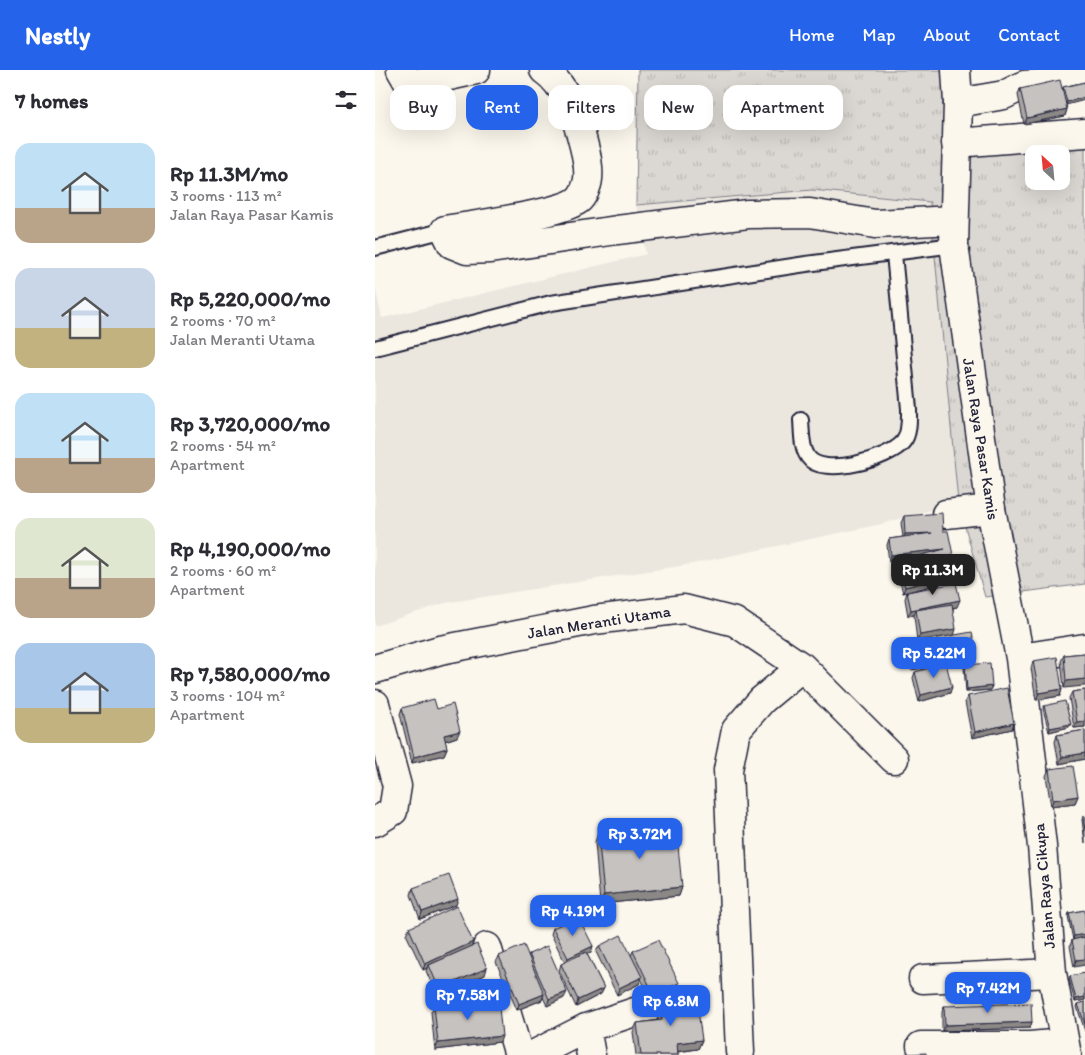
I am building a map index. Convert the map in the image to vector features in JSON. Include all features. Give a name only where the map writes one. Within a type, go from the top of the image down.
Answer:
[{"type":"street","points":[[401,70],[408,82],[413,84],[476,70]]},
{"type":"street","points":[[544,70],[556,82],[571,103],[583,144],[587,169],[587,187],[578,200],[560,209],[445,230],[452,244],[467,250],[490,249],[617,230],[747,214],[810,213],[875,224],[954,232]]},
{"type":"street","name":"Jalan Raya Pasar Kamis","points":[[956,70],[958,103],[954,232],[991,509],[1020,658],[1036,805]]},
{"type":"street","points":[[958,103],[1004,95],[1024,84],[1085,81]]},
{"type":"street","points":[[956,143],[1085,133]]},
{"type":"street","points":[[946,514],[991,509]]},
{"type":"street","name":"Jalan Meranti Utama","points":[[375,669],[439,650],[594,620],[684,609],[735,622],[802,667],[894,759]]},
{"type":"street","points":[[1020,658],[1085,648]]},
{"type":"street","points":[[740,1052],[728,770],[737,730],[762,700],[802,667]]},
{"type":"street","points":[[375,704],[397,786],[393,811],[375,822]]},
{"type":"street","name":"Jalan Raya Cikupa","points":[[1036,805],[1042,846],[1052,973],[1066,1049]]},
{"type":"street","points":[[487,946],[519,1055]]},
{"type":"street","points":[[923,979],[1052,973]]},
{"type":"street","points":[[533,1055],[586,1028],[662,1003]]},
{"type":"street","points":[[586,1028],[591,1055]]},
{"type":"street","points":[[921,1046],[1030,1046],[1066,1049]]},
{"type":"lane","points":[[375,248],[445,230]]},
{"type":"lane","points":[[375,348],[551,303],[805,264],[894,254],[954,232]]},
{"type":"lane","points":[[801,420],[805,451],[816,465],[825,467],[877,459],[891,452],[904,441],[909,425],[909,409],[894,254]]},
{"type":"shaded area","points":[[812,190],[931,202],[958,502],[882,524],[692,564],[445,603],[375,626],[375,286],[382,318],[646,254],[636,205]]},
{"type":"green space","points":[[638,70],[968,70],[973,138],[1085,123],[1085,584],[985,597],[958,502],[930,202],[812,190],[636,205]]},
{"type":"building","points":[[1060,80],[1067,109],[1027,118],[1020,89]]},
{"type":"building","points":[[1085,82],[1085,97],[1067,102],[1063,87]]},
{"type":"building","points":[[942,513],[943,531],[948,531],[957,574],[905,587],[899,561],[945,549],[891,555],[889,539],[932,533],[905,534],[904,516]]},
{"type":"building","points":[[956,583],[960,600],[911,610],[907,592]]},
{"type":"building","points":[[952,604],[956,629],[920,635],[916,610]]},
{"type":"building","points":[[972,632],[976,652],[913,664],[909,643]]},
{"type":"building","points":[[1085,653],[1085,679],[1066,681],[1064,655]]},
{"type":"building","points":[[1057,657],[1062,689],[1039,693],[1033,661]]},
{"type":"building","points":[[946,663],[952,687],[921,695],[915,672]]},
{"type":"building","points":[[990,663],[992,686],[967,689],[965,665]]},
{"type":"building","points":[[1007,688],[1014,723],[975,732],[968,696]]},
{"type":"building","points":[[1085,690],[1085,721],[1077,722],[1072,692]]},
{"type":"building","points":[[434,699],[437,709],[453,704],[460,731],[444,735],[447,748],[414,757],[402,708]]},
{"type":"building","points":[[1065,701],[1071,724],[1050,728],[1044,706]]},
{"type":"building","points":[[1085,730],[1085,753],[1062,757],[1057,735]]},
{"type":"building","points":[[1073,766],[1078,796],[1053,800],[1049,769]]},
{"type":"building","points":[[676,825],[682,887],[604,895],[598,833]]},
{"type":"building","points":[[449,875],[458,899],[422,912],[413,888]]},
{"type":"building","points":[[457,906],[473,942],[425,964],[409,928]]},
{"type":"building","points":[[1085,910],[1085,934],[1074,936],[1069,913]]},
{"type":"building","points":[[578,916],[593,946],[568,958],[553,928]]},
{"type":"building","points":[[621,935],[642,977],[619,988],[599,946]]},
{"type":"building","points":[[1085,937],[1085,959],[1076,960],[1072,940]]},
{"type":"building","points":[[658,940],[679,983],[654,995],[633,951]]},
{"type":"building","points":[[477,944],[487,968],[439,989],[429,965]]},
{"type":"building","points":[[524,945],[544,994],[519,1004],[499,956]]},
{"type":"building","points":[[547,946],[567,992],[549,999],[529,954]]},
{"type":"building","points":[[586,952],[604,988],[578,1000],[561,964]]},
{"type":"building","points":[[1085,973],[1085,997],[1076,999],[1070,976]]},
{"type":"building","points":[[696,995],[702,1040],[677,1043],[678,1055],[641,1055],[637,1023],[662,1020],[659,1000]]},
{"type":"building","points":[[498,998],[502,1036],[438,1043],[434,1006]]},
{"type":"building","points":[[1085,1002],[1085,1024],[1078,1004]]},
{"type":"building","points":[[1031,1003],[1032,1022],[945,1025],[944,1006]]},
{"type":"building","points":[[926,1053],[926,1055],[905,1055],[905,1054]]}]
